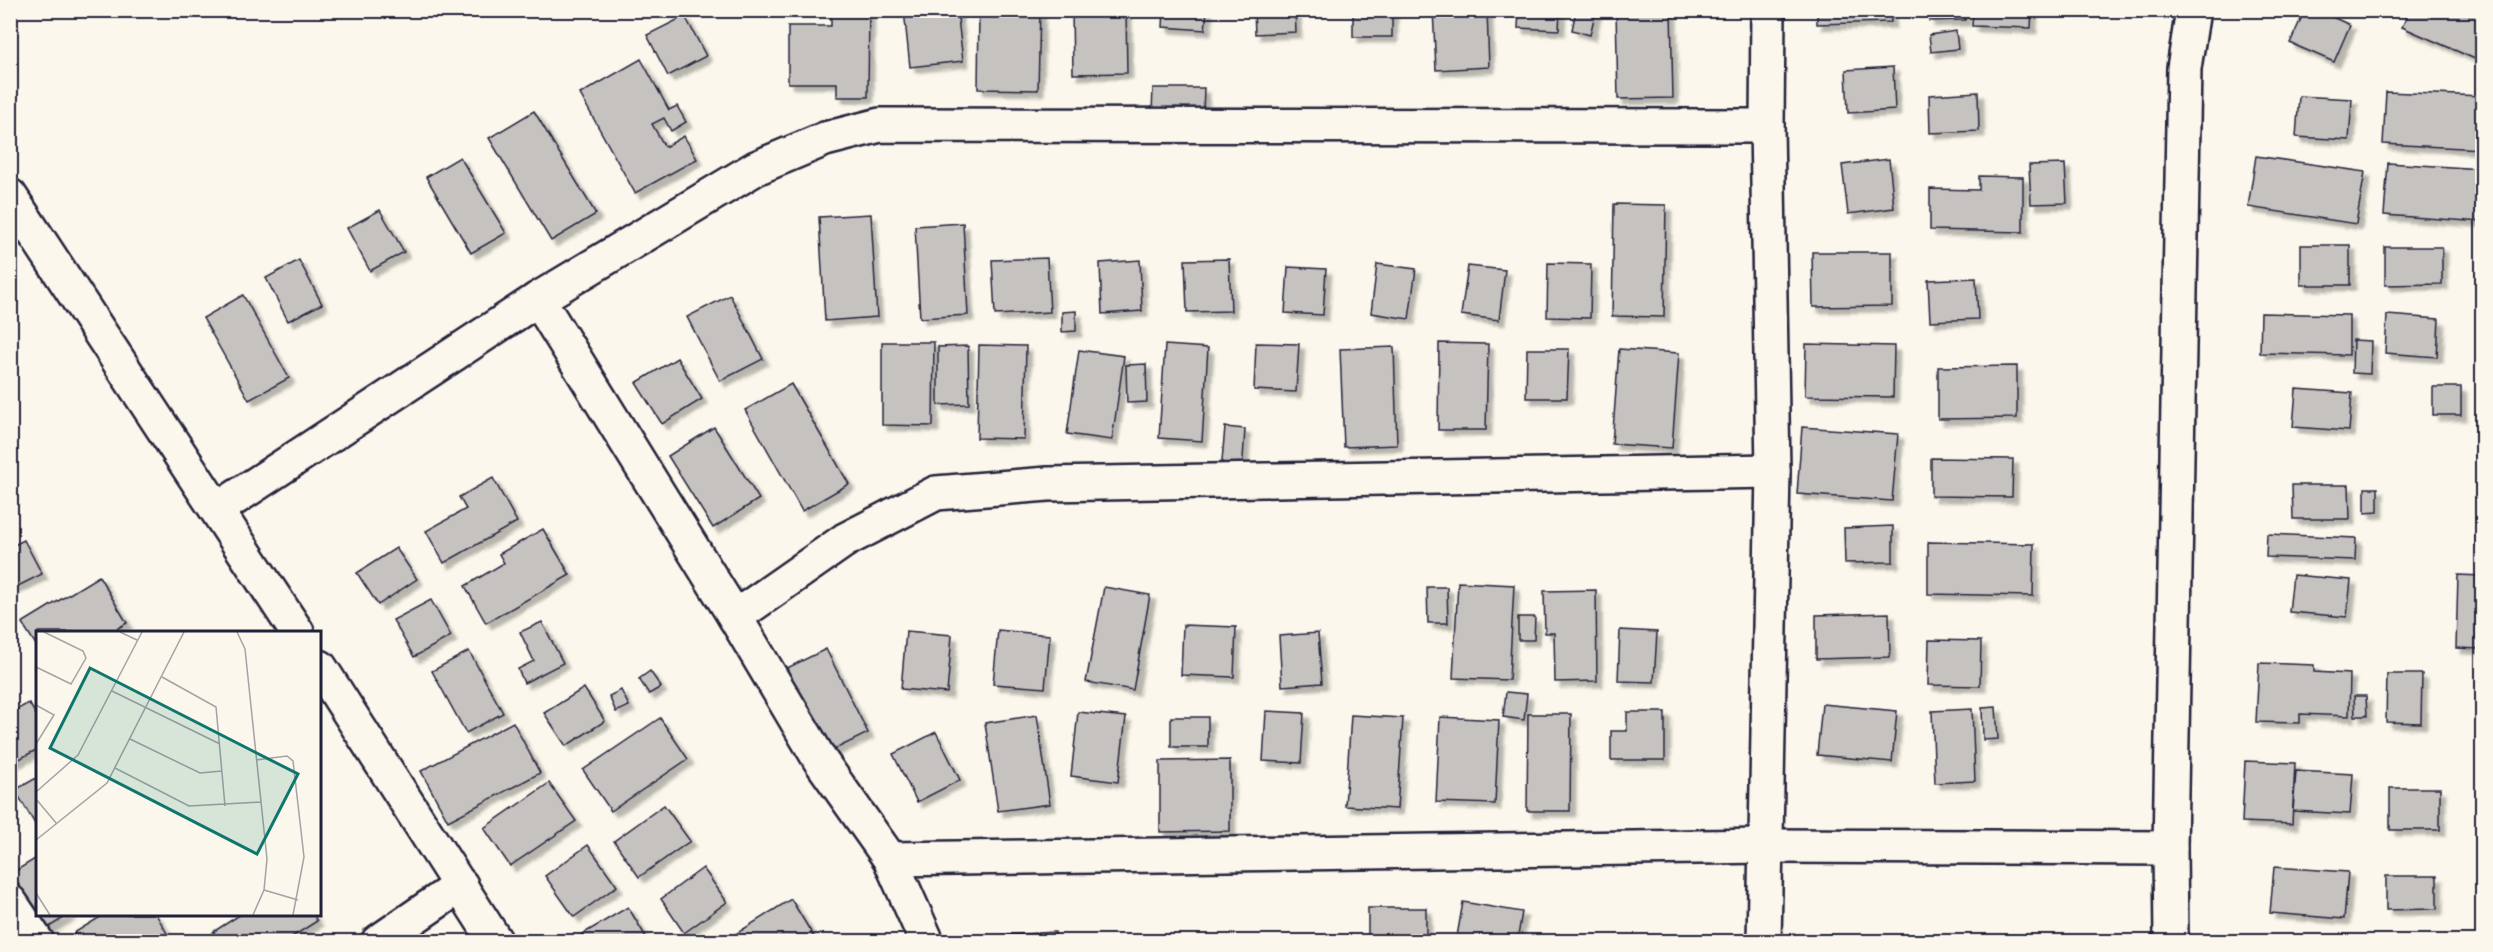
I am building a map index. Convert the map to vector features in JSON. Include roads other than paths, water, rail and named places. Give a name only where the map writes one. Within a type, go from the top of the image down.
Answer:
[{"type":"street","points":[[1764,942],[1773,471],[1767,126],[1768,10]]},
{"type":"street","points":[[2172,942],[2170,848],[2184,68],[2193,10]]},
{"type":"street","points":[[218,509],[538,299],[756,168],[825,139],[880,125],[1767,126]]},
{"type":"street","points":[[10,196],[218,509],[296,631]]},
{"type":"street","points":[[538,299],[735,617],[820,760],[890,860],[927,942]]},
{"type":"street","points":[[735,617],[845,540],[936,494],[1048,484],[1773,471]]},
{"type":"street","points":[[321,669],[496,942]]},
{"type":"street","points":[[890,860],[1766,846],[2170,848]]},
{"type":"street","points":[[378,942],[461,885]]},
{"type":"street","points":[[10,902],[37,942]]}]
